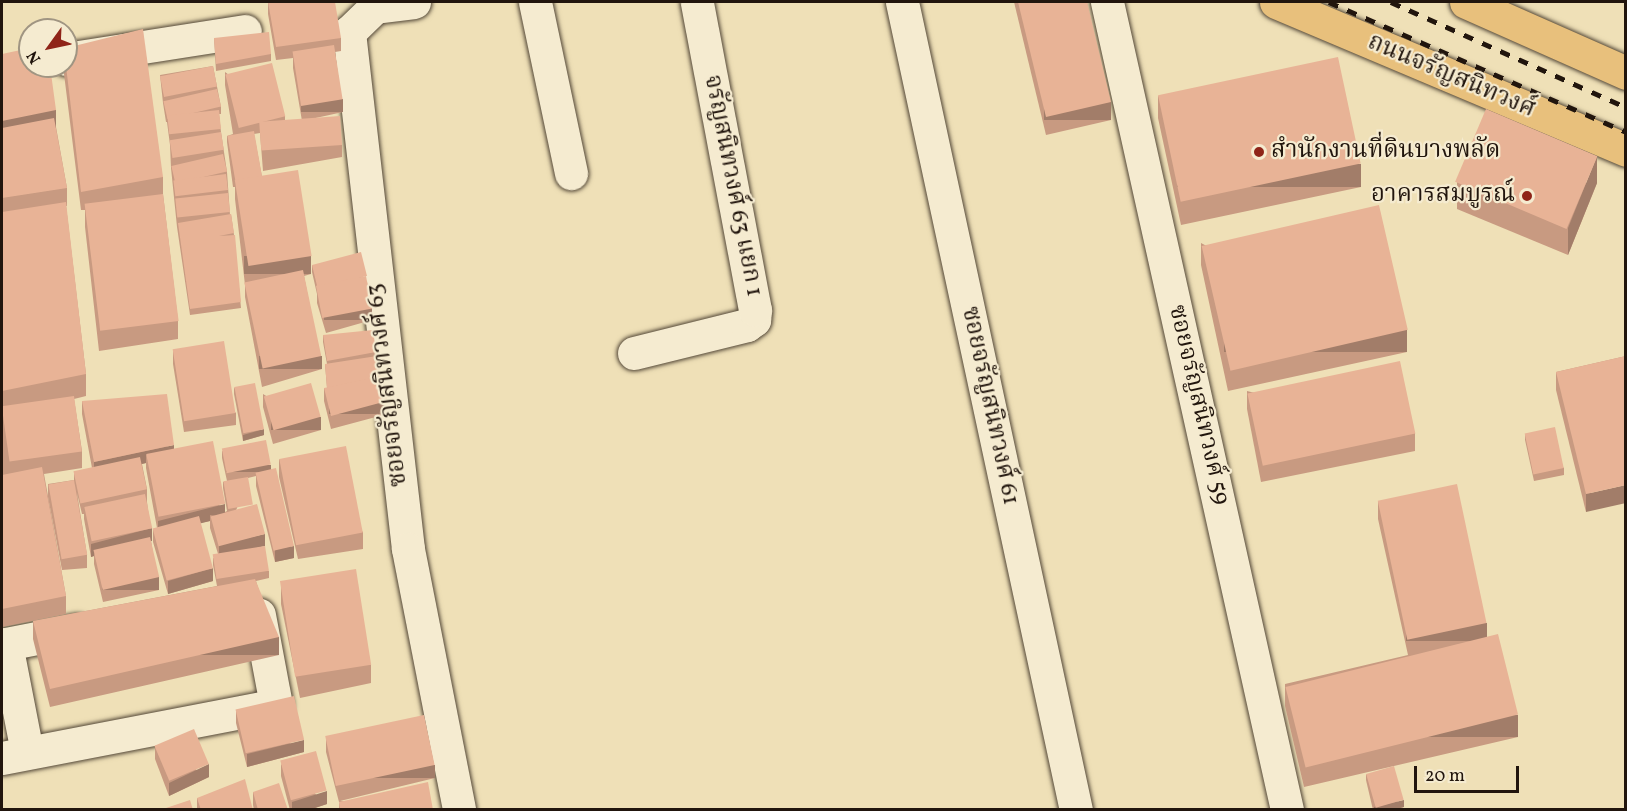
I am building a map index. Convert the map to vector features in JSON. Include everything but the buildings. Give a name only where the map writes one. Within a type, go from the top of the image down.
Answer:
[{"type":"main road","name":"ถนนจรัญสนิทวงศ์","points":[[1276,2],[1626,150]]},
{"type":"main road","points":[[1466,2],[1626,73]]},
{"type":"street","name":"ซอยจรัญสนิทวงศ์ 63","points":[[414,2],[375,7],[350,32],[408,549],[459,810]]},
{"type":"street","points":[[535,2],[571,173]]},
{"type":"street","name":"จรัญสนิทวงศ์ 63 แยก 1","points":[[634,353],[747,325],[753,320],[755,310],[697,2]]},
{"type":"street","name":"ซอยจรัญสนิทวงศ์ 61","points":[[902,2],[1076,810]]},
{"type":"street","name":"ซอยจรัญสนิทวงศ์ 59","points":[[1107,2],[1287,810]]},
{"type":"street","points":[[78,57],[245,31]]},
{"type":"street","points":[[103,625],[4,644],[14,755],[276,705],[255,597],[232,601]]},
{"type":"railway","points":[[1329,2],[1626,132]]},
{"type":"railway","points":[[1391,2],[1626,107]]},
{"type":"place","name":"สำนักงานที่ดินบางพลัด","points":[[1259,152]]},
{"type":"place","name":"อาคารสมบูรณ์","points":[[1527,196]]}]
